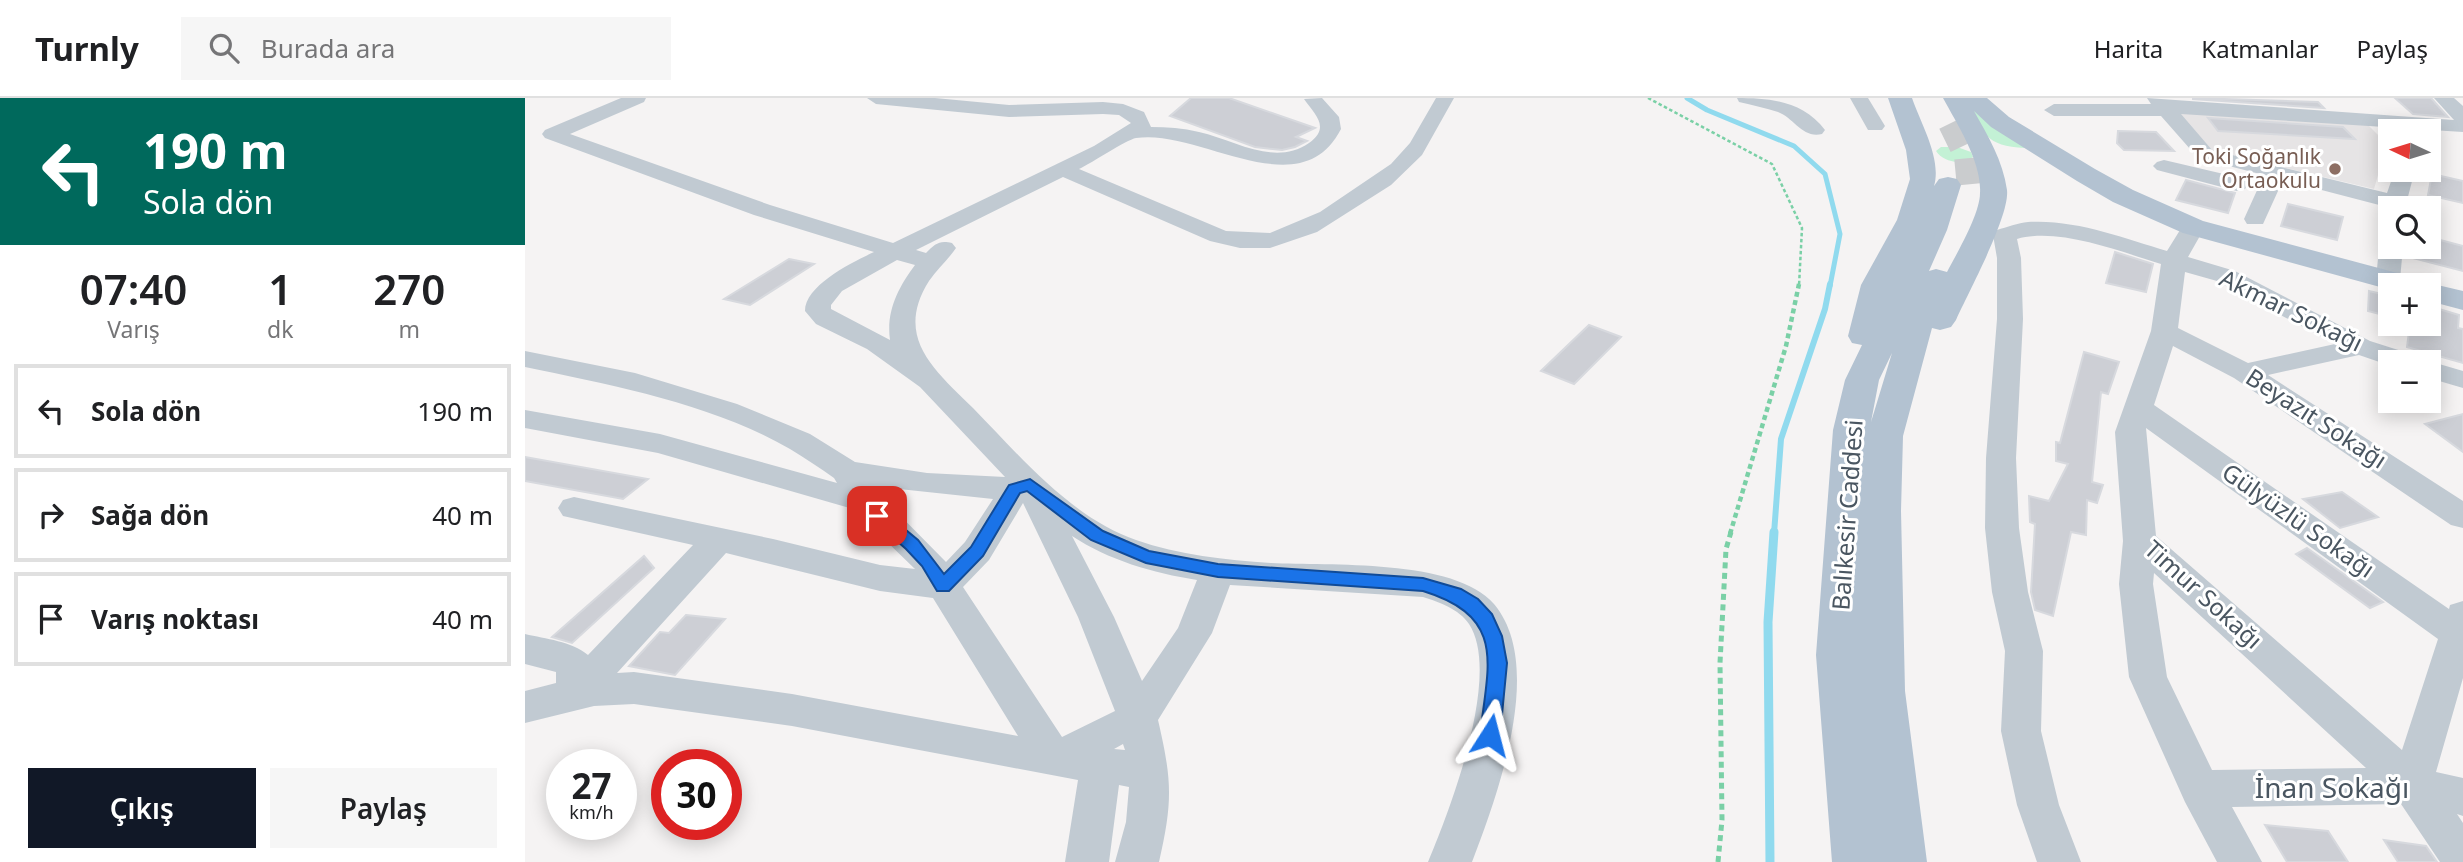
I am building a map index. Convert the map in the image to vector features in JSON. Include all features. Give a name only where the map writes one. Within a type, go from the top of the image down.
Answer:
[{"type":"main road","points":[[1900,98],[1934,138],[1950,164],[2012,171],[2123,196],[2193,227],[2378,278]]},
{"type":"main road","points":[[1921,98],[1934,138]]},
{"type":"main road","points":[[1879,385],[1863,342],[1876,285],[1911,220],[1934,138],[1938,98]]},
{"type":"main road","points":[[1955,98],[2012,171]]},
{"type":"main road","points":[[1973,98],[2000,122],[2012,171]]},
{"type":"main road","name":"Balıkesir Caddesi","points":[[1859,862],[1839,655],[1851,430],[1918,318],[1957,233],[2012,171]]},
{"type":"main road","points":[[2441,295],[2463,301]]},
{"type":"main road","name":"Balıkesir Caddesi","points":[[1879,385],[1885,436],[1880,586],[1882,691],[1900,862]]},
{"type":"street","points":[[876,98],[1009,111],[1103,108],[1123,110],[1137,116],[1142,125],[1134,132],[1062,169],[893,250],[833,286],[822,296],[818,310],[825,318],[877,343],[930,381]]},
{"type":"street","points":[[1062,169],[1218,236],[1239,241],[1276,240],[1308,228],[1394,173],[1418,146],[1445,98]]},
{"type":"street","points":[[1746,98],[1787,104],[1815,130]]},
{"type":"street","points":[[1859,98],[1875,126]]},
{"type":"street","points":[[2387,98],[2411,119]]},
{"type":"street","points":[[2443,98],[2463,117]]},
{"type":"street","points":[[636,99],[552,134],[762,210],[930,262]]},
{"type":"street","points":[[1134,132],[1201,138],[1264,159],[1295,158],[1316,149],[1331,129],[1329,117],[1313,99]]},
{"type":"street","points":[[2054,110],[2161,105],[2378,125]]},
{"type":"street","points":[[2161,105],[2205,154],[2378,205]]},
{"type":"street","points":[[584,122],[581,130],[586,136],[762,210]]},
{"type":"street","points":[[2441,125],[2463,126]]},
{"type":"street","points":[[2441,143],[2463,144]]},
{"type":"street","points":[[2164,166],[2267,191],[2378,208]]},
{"type":"street","points":[[2255,219],[2267,191]]},
{"type":"street","points":[[998,201],[968,224],[930,262],[910,292],[903,316],[903,330],[908,349],[930,381],[1022,487],[1096,617],[1138,718],[1150,771],[1147,822],[1137,862]]},
{"type":"street","name":"Timur Sokağı","points":[[2193,227],[2174,260],[2164,331],[2130,432],[2140,541],[2339,716],[2412,785],[2463,859]]},
{"type":"street","name":"Akmar Sokağı","points":[[2059,862],[2038,805],[2021,731],[2024,651],[2010,592],[2002,528],[2001,458],[2010,319],[2009,258],[2005,236],[2026,229],[2050,229],[2101,239],[2227,276],[2360,347],[2378,353]]},
{"type":"street","name":"Beyazıt Sokağı","points":[[2164,331],[2244,372],[2463,517]]},
{"type":"street","points":[[2244,372],[2360,347]]},
{"type":"street","points":[[525,359],[625,379],[727,410],[799,441],[846,471],[917,483],[1022,487],[1121,548],[1170,562],[1218,570],[1423,584],[1455,594],[1472,604],[1486,619],[1493,636],[1498,663],[1495,701],[1481,774],[1450,862]]},
{"type":"street","points":[[2441,373],[2463,380]]},
{"type":"street","name":"Gülyüzlü Sokağı","points":[[2138,408],[2460,624]]},
{"type":"street","points":[[525,419],[660,444],[864,501]]},
{"type":"street","points":[[846,471],[864,501],[928,562],[1055,760]]},
{"type":"street","points":[[943,586],[977,551],[1022,487]]},
{"type":"street","points":[[574,508],[719,539],[880,578],[943,586]]},
{"type":"street","points":[[575,694],[719,539]]},
{"type":"street","points":[[2140,541],[2136,584],[2148,677],[2200,789],[2239,862]]},
{"type":"street","points":[[1055,760],[1138,718],[1194,633],[1218,570]]},
{"type":"street","points":[[2412,785],[2460,624]]},
{"type":"street","points":[[525,649],[567,659],[575,666],[575,694]]},
{"type":"street","points":[[525,682],[575,694]]},
{"type":"street","points":[[525,706],[594,690],[634,688],[698,696],[943,737],[1055,760],[1150,771]]},
{"type":"street","points":[[1087,862],[1101,765]]},
{"type":"street","name":"İnan Sokağı","points":[[2200,789],[2412,785],[2463,797]]},
{"type":"path","points":[[1648,98],[1772,164],[1802,229],[1799,285],[1786,346],[1726,549],[1720,663],[1722,820],[1718,862]]},
{"type":"shaded area","name":"Toki Soğanlık Ortaokulu","points":[[2172,110],[2364,121],[2378,135],[2378,175],[2374,189],[2206,149]]},
{"type":"green space","points":[[1967,100],[2025,148],[2001,144],[1987,136]]},
{"type":"green space","points":[[1941,147],[1957,147],[1971,152],[1973,157],[1953,162],[1939,155],[1936,151]]},
{"type":"building","points":[[1191,98],[1229,98],[1315,128],[1296,137],[1307,141],[1295,147],[1282,150],[1255,147],[1170,116]]},
{"type":"building","points":[[2395,98],[2431,98],[2448,117],[2413,114]]},
{"type":"building","points":[[2193,99],[2318,102],[2324,108]]},
{"type":"building","points":[[2208,118],[2343,127],[2355,139],[2218,131]]},
{"type":"building","points":[[2118,131],[2156,132],[2174,151],[2124,150],[2117,143]]},
{"type":"building","points":[[2441,176],[2463,181],[2463,203],[2428,195],[2430,182],[2441,182]]},
{"type":"building","points":[[2186,180],[2235,193],[2228,213],[2176,200]]},
{"type":"building","points":[[2288,204],[2343,217],[2337,240],[2281,226]]},
{"type":"building","points":[[2441,240],[2463,246],[2463,271],[2417,259],[2441,259]]},
{"type":"building","points":[[2115,252],[2153,264],[2146,292],[2106,283]]},
{"type":"building","points":[[789,259],[814,264],[750,305],[724,299]]},
{"type":"building","points":[[2369,291],[2378,293],[2378,314],[2368,311]]},
{"type":"building","points":[[2441,310],[2459,315],[2458,328],[2463,329],[2463,363],[2441,357],[2441,350],[2407,347],[2408,336],[2441,336]]},
{"type":"building","points":[[1589,325],[1621,337],[1574,384],[1541,371]]},
{"type":"building","points":[[2084,352],[2119,362],[2108,394],[2101,392],[2092,482],[2103,485],[2097,503],[2087,500],[2086,535],[2071,532],[2053,616],[2035,610],[2031,592],[2035,524],[2030,522],[2029,496],[2049,501],[2068,464],[2056,461],[2056,442],[2060,443]]},
{"type":"building","points":[[2463,414],[2463,452],[2425,424]]},
{"type":"building","points":[[525,457],[648,479],[623,499],[525,481]]},
{"type":"building","points":[[2342,492],[2378,517],[2340,528],[2303,499]]},
{"type":"building","points":[[2307,548],[2383,602],[2370,608],[2296,554]]},
{"type":"building","points":[[644,556],[654,568],[572,643],[552,637]]},
{"type":"building","points":[[686,615],[725,619],[675,675],[629,666],[660,632],[669,633]]},
{"type":"building","points":[[2265,825],[2328,831],[2348,862],[2287,862]]},
{"type":"building","points":[[2384,840],[2426,846],[2437,862],[2398,862]]},
{"type":"waterway","points":[[1687,98],[1707,110],[1794,146],[1825,174],[1840,234],[1830,286]]},
{"type":"waterway","points":[[1774,534],[1781,439],[1825,309],[1830,284]]},
{"type":"waterway","points":[[1770,862],[1768,622],[1774,532]]},
{"type":"tunnel","points":[[1951,123],[1967,156],[1970,187]]},
{"type":"place","name":"Toki Soğanlık Ortaokulu","points":[[2335,169]]},
{"type":"route","points":[[877,516],[912,544],[928,562],[943,586],[977,551],[1015,489],[1030,485],[1097,536],[1146,556],[1196,568],[1423,584],[1455,594],[1472,604],[1486,619],[1493,636],[1498,663],[1490,735]]}]
